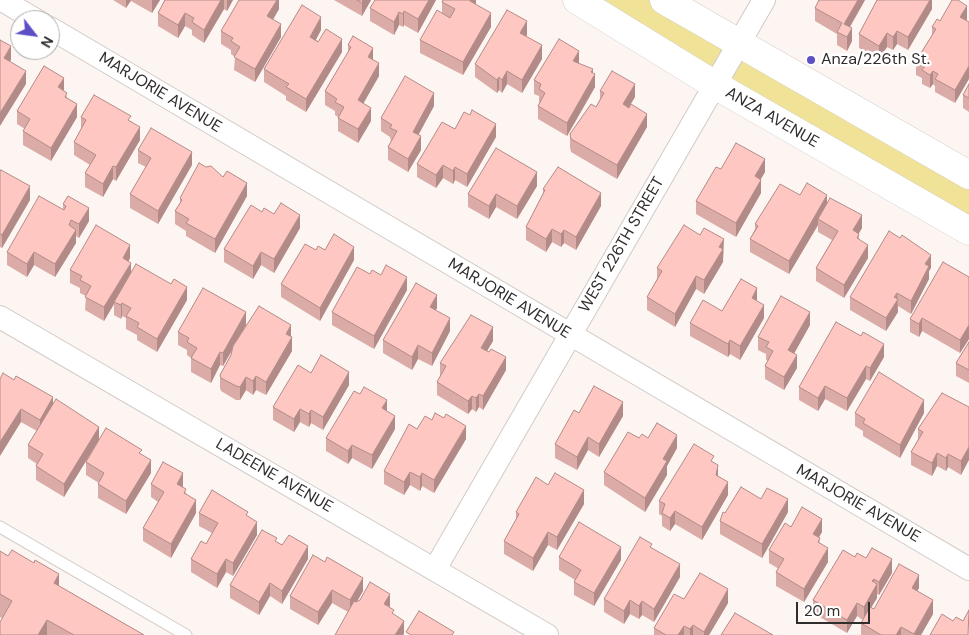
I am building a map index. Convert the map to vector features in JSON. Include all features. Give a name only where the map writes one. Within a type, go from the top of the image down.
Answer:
[{"type":"main road","name":"ANZA AVENUE","points":[[577,0],[715,85],[969,231]]},
{"type":"main road","points":[[664,0],[969,175]]},
{"type":"street","points":[[2,0],[19,10]]},
{"type":"street","name":"WEST 226TH STREET","points":[[435,569],[764,0]]},
{"type":"street","name":"MARJORIE AVENUE","points":[[60,34],[969,569]]},
{"type":"street","name":"LADEENE AVENUE","points":[[0,317],[547,635]]},
{"type":"lane","points":[[0,527],[186,635]]},
{"type":"shaded area","points":[[570,0],[664,0],[969,175],[969,231]]},
{"type":"building","points":[[165,0],[221,0],[204,30],[192,22],[194,18],[185,13],[178,25],[158,13]]},
{"type":"building","points":[[239,0],[277,0],[267,16],[281,24],[255,69],[234,57],[240,47],[231,41],[233,38],[221,31]]},
{"type":"building","points":[[375,0],[429,0],[418,19],[404,11],[403,14],[399,12],[394,22],[370,8]]},
{"type":"building","points":[[443,0],[470,0],[491,13],[463,62],[420,40],[437,10],[450,18],[455,9],[442,2]]},
{"type":"building","points":[[819,0],[858,0],[844,24],[852,28],[847,37],[837,32],[842,23],[815,8]]},
{"type":"building","points":[[877,0],[930,0],[908,37],[897,31],[893,37],[887,33],[879,46],[859,34]]},
{"type":"building","points":[[952,0],[958,0],[967,6],[960,17],[969,22],[969,66],[955,90],[935,79],[938,74],[933,71],[930,75],[922,70],[925,66],[916,61],[936,29],[932,27],[937,19],[940,21]]},
{"type":"building","points":[[302,5],[321,17],[310,37],[318,42],[326,29],[342,39],[306,99],[286,87],[289,84],[264,69]]},
{"type":"building","points":[[507,10],[527,21],[520,33],[542,45],[522,80],[507,71],[502,80],[499,77],[497,80],[475,64]]},
{"type":"building","points":[[353,36],[373,48],[368,57],[379,63],[358,100],[371,108],[358,129],[338,118],[344,107],[335,102],[337,99],[325,91],[351,47],[348,45]]},
{"type":"building","points":[[559,39],[579,51],[573,61],[593,69],[591,72],[595,74],[567,123],[538,106],[545,93],[539,89],[541,84],[534,80]]},
{"type":"building","points":[[0,40],[10,45],[4,58],[26,71],[0,113]]},
{"type":"building","points":[[44,66],[64,78],[58,87],[67,93],[65,97],[77,104],[51,148],[23,131],[30,119],[17,111]]},
{"type":"building","points":[[612,71],[635,84],[623,104],[629,108],[631,104],[647,114],[617,165],[571,139],[570,134],[591,104],[596,107],[604,93],[600,91]]},
{"type":"building","points":[[405,76],[434,93],[413,132],[421,136],[408,159],[388,147],[397,131],[390,128],[392,125],[381,118]]},
{"type":"building","points":[[969,84],[969,98],[963,95]]},
{"type":"building","points":[[94,95],[131,116],[128,120],[140,127],[116,167],[113,166],[103,184],[85,173],[96,155],[74,142],[86,120],[81,117]]},
{"type":"building","points":[[472,110],[496,124],[467,174],[455,167],[453,171],[443,165],[436,175],[417,164],[442,122],[455,129],[464,112],[470,115]]},
{"type":"building","points":[[151,128],[192,152],[158,211],[130,194],[151,158],[138,150]]},
{"type":"building","points":[[736,143],[765,159],[755,176],[761,180],[736,223],[696,201],[716,167],[721,169]]},
{"type":"building","points":[[496,148],[537,172],[517,206],[496,194],[489,206],[468,194]]},
{"type":"building","points":[[199,163],[206,167],[211,166],[223,177],[227,171],[247,183],[215,239],[186,223],[189,219],[175,211]]},
{"type":"building","points":[[558,167],[601,193],[576,237],[564,230],[561,234],[552,229],[546,239],[526,227],[545,190],[543,189]]},
{"type":"building","points":[[1,170],[30,186],[2,235],[0,234]]},
{"type":"building","points":[[807,183],[827,195],[789,261],[750,239],[758,226],[755,224],[780,184],[800,195]]},
{"type":"building","points":[[39,196],[64,210],[66,206],[63,204],[68,196],[89,208],[79,224],[71,220],[69,225],[76,230],[55,264],[34,252],[27,264],[7,252]]},
{"type":"building","points":[[830,198],[862,215],[853,230],[859,234],[857,238],[868,245],[844,285],[816,268],[838,231],[818,219]]},
{"type":"building","points":[[281,203],[300,215],[274,259],[261,252],[253,266],[224,249],[251,205],[262,212],[264,208],[274,214]]},
{"type":"building","points":[[96,225],[130,245],[123,258],[131,263],[104,307],[85,297],[91,286],[80,280],[82,276],[70,270]]},
{"type":"building","points":[[684,225],[700,235],[704,228],[724,239],[719,247],[723,249],[704,280],[696,276],[675,314],[647,297],[662,271],[657,268]]},
{"type":"building","points":[[889,231],[900,238],[902,235],[931,255],[925,264],[929,266],[911,301],[897,293],[894,297],[898,299],[886,318],[850,297]]},
{"type":"building","points":[[334,234],[354,247],[320,308],[281,284],[305,244],[316,250],[318,246],[325,250]]},
{"type":"building","points":[[943,262],[969,277],[969,325],[960,340],[922,318],[919,324],[910,319]]},
{"type":"building","points":[[136,264],[171,284],[174,279],[187,287],[157,339],[137,327],[139,323],[126,316],[131,308],[122,303],[121,305],[114,302]]},
{"type":"building","points":[[386,265],[407,277],[374,336],[332,312],[357,267],[370,274],[372,270],[381,275]]},
{"type":"building","points":[[741,279],[757,288],[752,298],[764,305],[740,346],[730,340],[728,344],[690,323],[703,300],[722,311]]},
{"type":"building","points":[[416,283],[437,295],[430,307],[450,318],[432,353],[418,345],[412,357],[383,340]]},
{"type":"building","points":[[203,288],[246,312],[223,353],[220,352],[211,369],[191,358],[197,348],[187,342],[189,338],[178,332]]},
{"type":"building","points":[[781,296],[810,312],[788,350],[797,355],[784,377],[765,366],[773,351],[766,347],[769,342],[758,337]]},
{"type":"building","points":[[259,306],[291,325],[286,334],[292,337],[266,382],[256,376],[253,381],[246,377],[240,387],[236,386],[221,378],[220,375],[231,355],[233,346]]},
{"type":"building","points":[[471,315],[493,327],[481,348],[489,352],[491,349],[506,357],[483,396],[479,394],[476,398],[472,396],[468,401],[437,382],[446,366],[440,363]]},
{"type":"building","points":[[836,322],[861,336],[863,332],[884,344],[870,368],[866,366],[847,398],[825,386],[818,398],[799,387]]},
{"type":"building","points":[[969,342],[969,370],[956,363]]},
{"type":"building","points":[[321,355],[349,372],[323,417],[311,410],[309,414],[300,409],[294,419],[273,407],[298,365],[311,373]]},
{"type":"building","points":[[879,372],[924,400],[900,445],[863,423],[865,419],[855,413]]},
{"type":"building","points":[[3,373],[14,380],[16,376],[53,397],[40,420],[21,409],[0,442],[0,379]]},
{"type":"building","points":[[594,386],[623,402],[599,444],[588,437],[577,457],[555,444],[574,410],[579,413]]},
{"type":"building","points":[[364,387],[387,400],[382,408],[395,416],[372,455],[352,445],[348,451],[326,438],[354,391],[360,394]]},
{"type":"building","points":[[942,393],[969,407],[969,447],[961,461],[948,454],[946,458],[937,453],[932,463],[911,452],[923,432],[918,429]]},
{"type":"building","points":[[56,399],[99,427],[64,484],[36,466],[43,454],[28,445]]},
{"type":"building","points":[[435,413],[444,418],[446,414],[466,426],[434,480],[422,473],[420,477],[410,472],[404,482],[384,471],[409,424],[417,429],[425,416],[432,420]]},
{"type":"building","points":[[657,423],[677,435],[663,459],[667,461],[645,498],[604,472],[628,432],[639,438],[642,434],[648,438]]},
{"type":"building","points":[[106,428],[142,450],[139,453],[151,460],[126,501],[98,484],[104,473],[86,462]]},
{"type":"building","points":[[694,444],[714,456],[711,461],[718,465],[716,475],[728,482],[702,527],[675,511],[670,518],[662,513],[665,504],[659,501]]},
{"type":"building","points":[[163,462],[183,473],[177,484],[186,489],[184,493],[196,500],[171,544],[143,528],[164,492],[151,484]]},
{"type":"building","points":[[555,473],[584,490],[557,537],[548,532],[533,558],[504,541],[519,514],[516,512],[536,477],[548,485]]},
{"type":"building","points":[[741,487],[761,499],[767,488],[788,499],[762,544],[720,521],[723,512],[725,513]]},
{"type":"building","points":[[212,490],[248,512],[246,515],[257,522],[233,563],[226,559],[217,574],[191,559],[201,541],[206,544],[218,523],[199,513]]},
{"type":"building","points":[[802,507],[822,519],[813,534],[820,538],[818,542],[828,548],[804,589],[776,572],[784,559],[769,550],[785,523],[791,527]]},
{"type":"building","points":[[579,522],[621,547],[594,593],[574,582],[581,570],[559,557]]},
{"type":"building","points":[[262,530],[277,538],[275,541],[282,545],[289,535],[308,546],[282,591],[270,583],[259,602],[230,585]]},
{"type":"building","points":[[640,537],[652,544],[650,547],[680,564],[654,609],[642,601],[639,606],[630,600],[624,611],[604,599]]},
{"type":"building","points":[[872,548],[892,559],[879,582],[874,579],[872,581],[877,584],[864,607],[857,603],[847,620],[813,600],[843,550],[855,557],[857,553],[866,558]]},
{"type":"building","points":[[12,550],[34,563],[35,560],[59,574],[54,583],[144,635],[74,635],[47,620],[38,635],[0,635],[0,622],[12,601],[0,594],[0,551],[8,556]]},
{"type":"building","points":[[313,555],[325,562],[327,557],[363,578],[350,600],[332,590],[318,612],[290,596]]},
{"type":"building","points":[[899,564],[919,575],[912,588],[933,600],[914,634],[901,627],[896,635],[881,635],[861,623],[870,607],[874,609]]},
{"type":"building","points":[[700,573],[728,589],[704,632],[693,625],[690,629],[684,626],[678,635],[666,635],[654,628],[674,594],[684,599]]},
{"type":"building","points":[[370,582],[390,594],[384,604],[394,610],[392,613],[404,621],[395,635],[335,635],[354,601],[360,600]]},
{"type":"building","points":[[969,610],[968,635],[930,635],[942,614],[953,621],[956,617],[963,621]]},
{"type":"building","points":[[419,611],[454,632],[452,635],[411,635],[406,632]]},
{"type":"building","points":[[735,613],[773,635],[721,635]]},
{"type":"place","name":"Anza/226th St.","points":[[811,60]]}]
